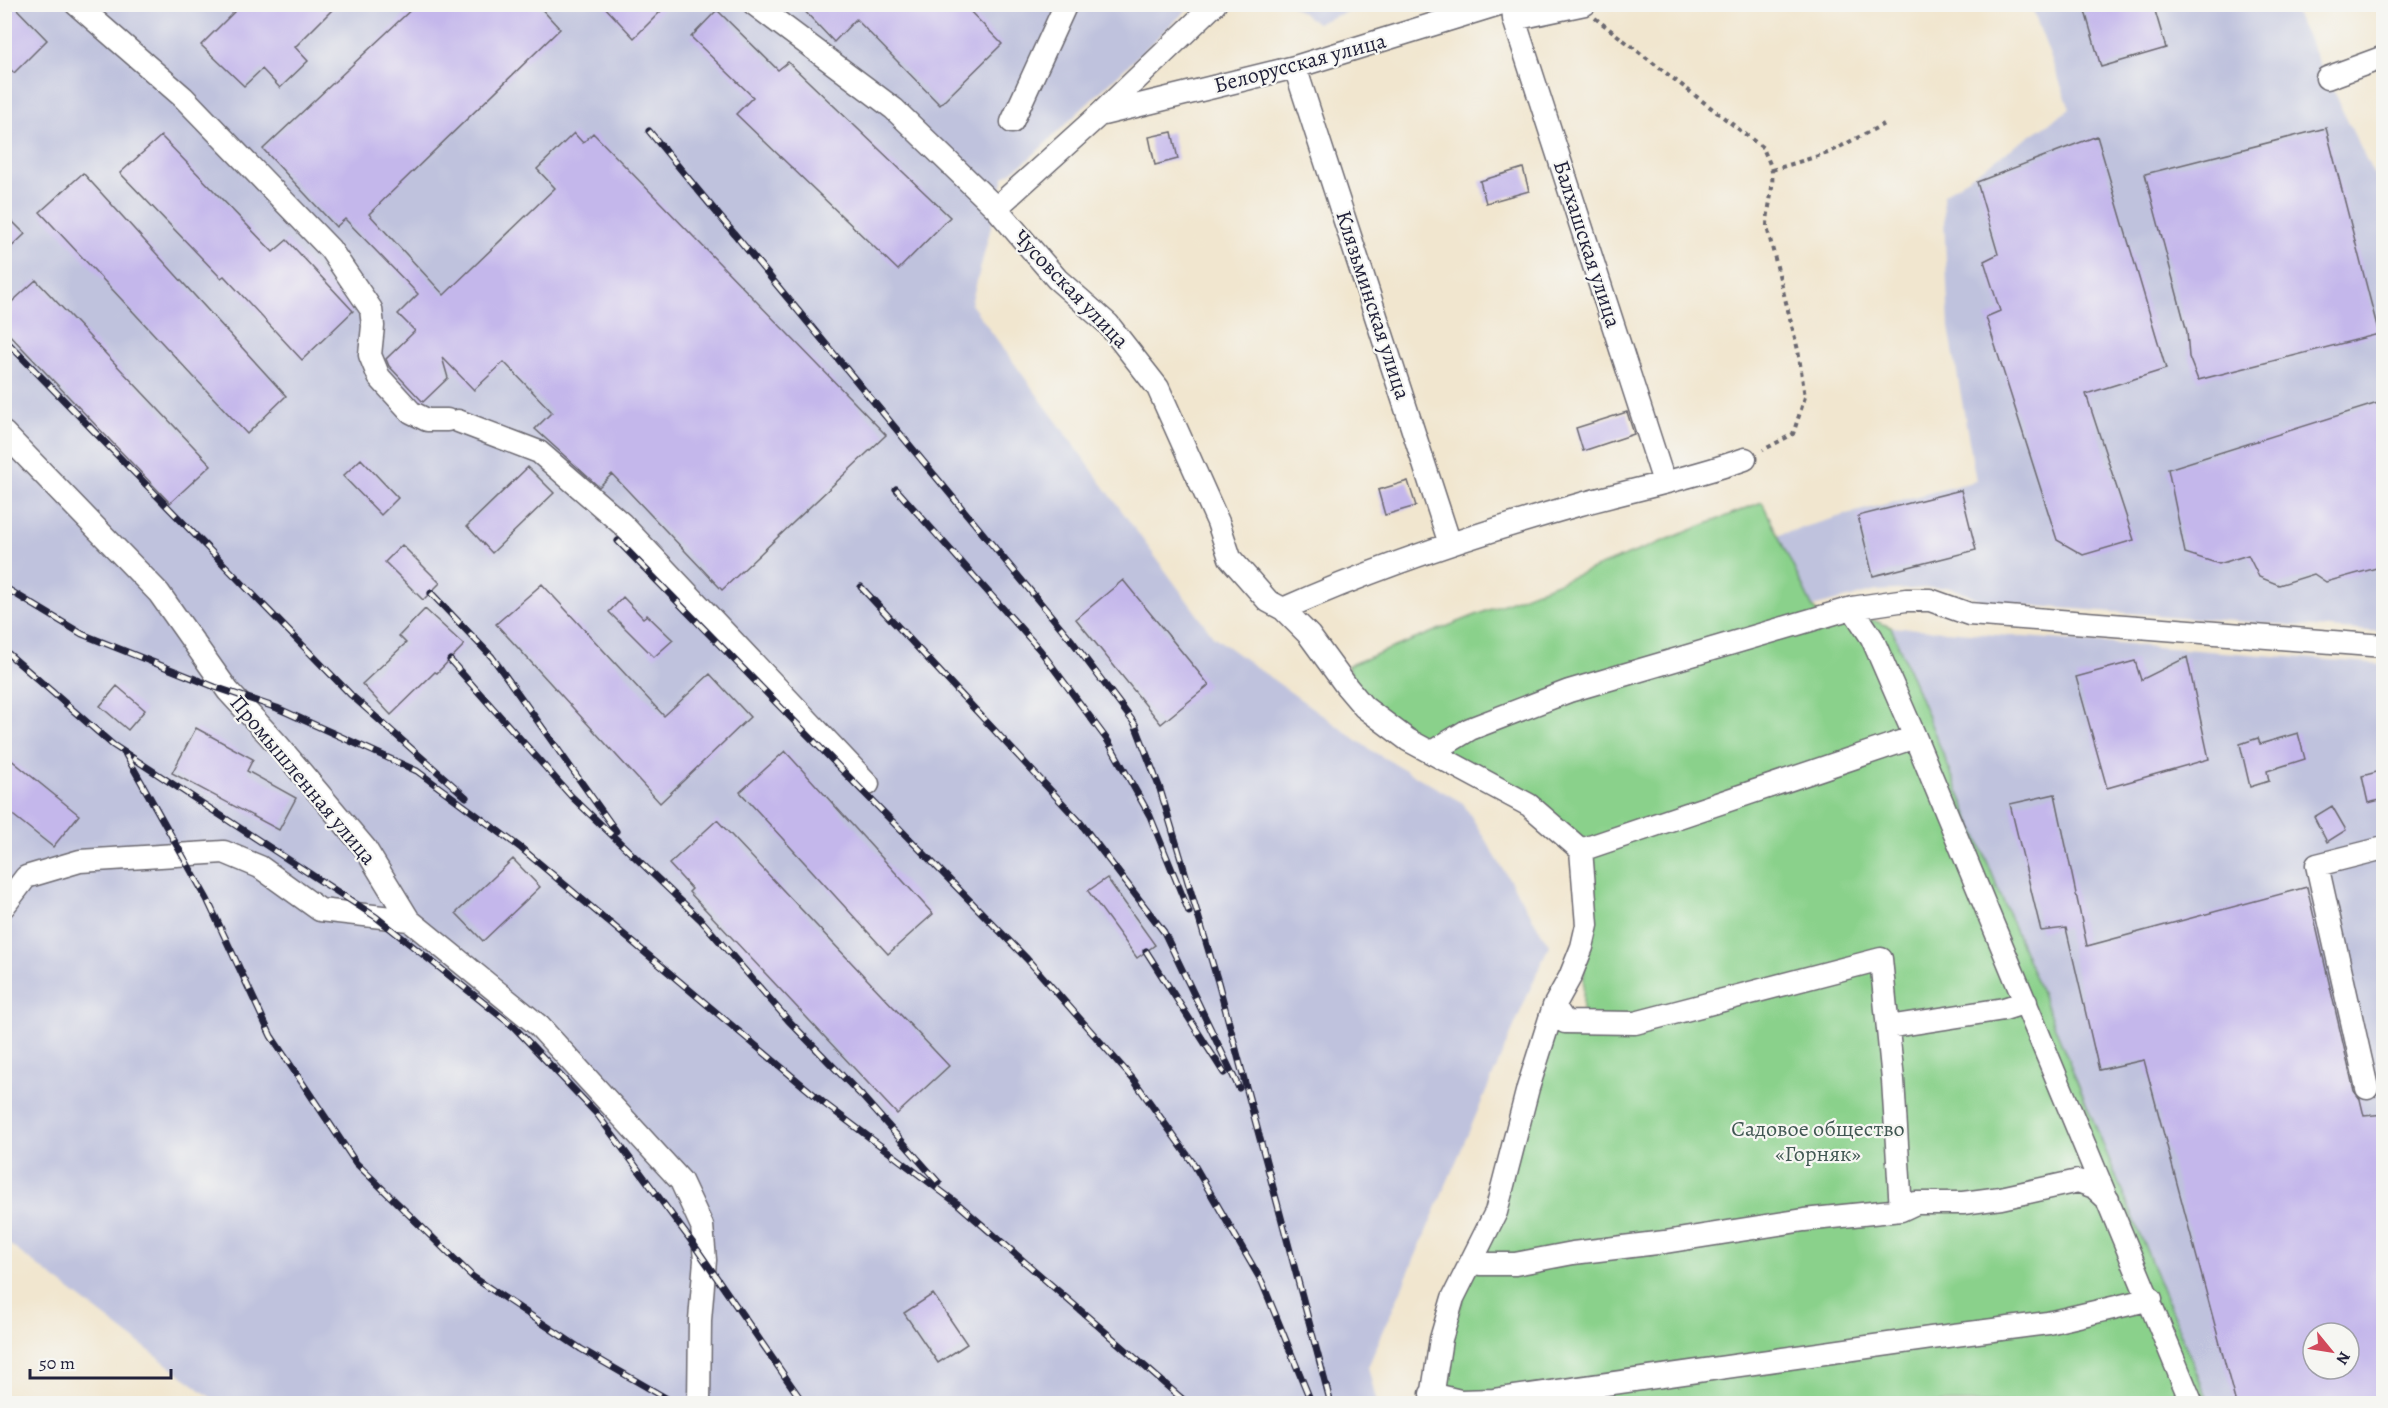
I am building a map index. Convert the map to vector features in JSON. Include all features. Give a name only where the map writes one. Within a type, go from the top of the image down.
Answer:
[{"type":"street","points":[[76,4],[183,97],[330,249],[371,309],[373,326],[370,355],[380,377],[411,412],[427,420],[452,420],[539,452],[614,517],[868,784]]},
{"type":"street","name":"Чусовская улица","points":[[754,4],[894,109],[996,208],[1056,279],[1108,324],[1158,388],[1218,522],[1230,558],[1268,601],[1283,609],[1310,635],[1364,707],[1408,740],[1529,805],[1581,850]]},
{"type":"street","points":[[1012,122],[1066,4]]},
{"type":"street","points":[[996,208],[1099,115],[1215,4]]},
{"type":"street","name":"Белорусская улица","points":[[1099,115],[1295,67],[1509,9],[1582,6]]},
{"type":"street","name":"Балхашская улица","points":[[1509,9],[1664,483]]},
{"type":"street","points":[[2327,78],[2384,57]]},
{"type":"street","name":"Клязьминская улица","points":[[1295,67],[1450,544]]},
{"type":"street","name":"Промышленная улица","points":[[4,433],[159,594],[228,691],[279,746],[365,848],[409,920],[539,1026],[681,1181],[702,1227],[705,1260],[700,1320],[699,1404]]},
{"type":"street","points":[[1283,609],[1341,583],[1508,525],[1707,473],[1745,459]]},
{"type":"street","points":[[1432,752],[1470,729],[1569,691],[1852,608],[1906,600],[1930,600],[1970,614],[2384,646]]},
{"type":"street","points":[[1852,608],[1872,638],[1915,737],[2151,1299],[2192,1404]]},
{"type":"street","points":[[1915,737],[1581,850],[1587,926],[1582,947],[1570,977],[1554,1006],[1525,1098],[1496,1212],[1453,1298],[1441,1339],[1431,1399],[1494,1400],[2048,1323],[2151,1299]]},
{"type":"street","points":[[2367,1088],[2317,865],[2384,848]]},
{"type":"street","points":[[4,906],[26,877],[80,861],[224,852],[260,867],[320,910],[409,920]]},
{"type":"street","points":[[1554,1006],[1565,1022],[1635,1023],[1881,959],[1901,1210]]},
{"type":"street","points":[[1888,1027],[2004,1009],[2026,1002]]},
{"type":"street","points":[[1473,1259],[1480,1264],[1515,1264],[1573,1253],[1804,1220],[1901,1210],[1916,1203],[1963,1203],[2001,1198],[2078,1181],[2094,1187],[2109,1201]]},
{"type":"path","points":[[1582,6],[1763,148],[1772,170],[1772,195],[1767,210],[1767,227],[1798,350],[1805,397],[1793,434],[1745,459]]},
{"type":"path","points":[[1772,170],[1828,153],[1884,124]]},
{"type":"shaded area","points":[[4,5],[1192,5],[1029,159],[1004,177],[971,304],[1213,636],[1372,751],[1463,803],[1549,945],[1368,1367],[1377,1403],[218,1403],[5,1241]]},
{"type":"shaded area","points":[[1291,5],[1365,5],[1317,23]]},
{"type":"shaded area","points":[[2031,5],[2290,5],[2295,13],[2383,194],[2383,632],[1983,602],[1967,593],[1946,587],[1876,591],[1812,607],[1778,535],[1855,512],[1976,481],[1949,327],[1943,195],[2070,109]]},
{"type":"shaded area","points":[[1891,627],[2383,664],[2383,1403],[2209,1403]]},
{"type":"green space","name":"Садовое общество «Горняк»","points":[[1762,502],[1812,606],[1821,619],[1855,613],[1891,627],[2209,1403],[1435,1403],[1438,1377],[1549,1025],[1582,1028],[1587,885],[1581,850],[1419,739],[1358,689],[1347,666]]},
{"type":"building","points":[[4,4],[12,4],[47,40],[14,73],[4,63]]},
{"type":"building","points":[[242,4],[338,4],[295,47],[308,61],[280,88],[262,69],[244,86],[201,45]]},
{"type":"building","points":[[417,4],[537,4],[560,29],[369,214],[444,295],[555,188],[537,169],[574,133],[583,143],[593,133],[886,435],[722,590],[612,474],[599,487],[535,429],[552,412],[504,362],[474,390],[442,357],[448,378],[423,402],[389,366],[386,359],[415,331],[398,314],[418,294],[345,219],[336,227],[263,149]]},
{"type":"building","points":[[602,4],[668,4],[634,38]]},
{"type":"building","points":[[798,4],[963,4],[1002,44],[940,105],[856,19],[834,42]]},
{"type":"building","points":[[2083,4],[2153,4],[2166,48],[2101,67]]},
{"type":"building","points":[[717,10],[778,70],[788,62],[950,217],[898,270],[736,114],[753,97],[691,37]]},
{"type":"building","points":[[2326,128],[2379,334],[2198,380],[2189,357],[2187,332],[2145,174]]},
{"type":"building","points":[[1172,132],[1178,159],[1155,165],[1149,137]]},
{"type":"building","points":[[161,136],[273,252],[287,240],[353,311],[302,360],[224,276],[221,278],[120,173]]},
{"type":"building","points":[[2097,136],[2166,369],[2086,394],[2134,540],[2083,555],[2057,540],[1986,317],[2000,311],[1984,261],[1998,254],[1977,182]]},
{"type":"building","points":[[1523,168],[1529,191],[1486,203],[1480,181]]},
{"type":"building","points":[[83,173],[286,396],[247,434],[40,212]]},
{"type":"building","points":[[4,213],[25,234],[4,254]]},
{"type":"building","points":[[36,280],[211,465],[170,503],[4,329],[4,309]]},
{"type":"building","points":[[2384,401],[2384,566],[2326,582],[2314,574],[2279,585],[2259,577],[2248,555],[2219,564],[2185,553],[2168,469]]},
{"type":"building","points":[[1627,412],[1634,434],[1583,451],[1576,428]]},
{"type":"building","points":[[361,459],[398,498],[381,515],[343,476]]},
{"type":"building","points":[[528,467],[554,493],[492,553],[467,526]]},
{"type":"building","points":[[1408,481],[1416,506],[1385,515],[1378,490]]},
{"type":"building","points":[[1961,490],[1976,550],[1873,576],[1858,516]]},
{"type":"building","points":[[402,545],[440,583],[423,600],[385,562]]},
{"type":"building","points":[[1123,580],[1209,685],[1161,724],[1076,619]]},
{"type":"building","points":[[542,584],[664,716],[710,674],[750,717],[660,803],[496,624]]},
{"type":"building","points":[[623,597],[643,618],[647,615],[673,640],[654,657],[609,612]]},
{"type":"building","points":[[425,609],[464,645],[391,715],[362,684],[406,643],[399,636]]},
{"type":"building","points":[[2187,657],[2209,759],[2107,788],[2076,677],[2135,661],[2141,680]]},
{"type":"building","points":[[117,686],[145,710],[128,730],[100,706]]},
{"type":"building","points":[[196,728],[253,759],[247,771],[296,798],[279,830],[172,773]]},
{"type":"building","points":[[2298,733],[2305,759],[2267,771],[2269,781],[2250,787],[2240,744],[2258,738],[2260,744]]},
{"type":"building","points":[[785,751],[933,914],[888,954],[740,792]]},
{"type":"building","points":[[4,754],[79,815],[53,847],[4,808]]},
{"type":"building","points":[[2384,770],[2384,799],[2368,803],[2362,776]]},
{"type":"building","points":[[2055,794],[2087,946],[2307,887],[2354,1091],[2360,1099],[2364,1116],[2384,1114],[2384,1404],[2236,1404],[2144,1060],[2099,1070],[2066,928],[2041,931],[2010,804]]},
{"type":"building","points":[[2332,806],[2346,830],[2327,842],[2314,817]]},
{"type":"building","points":[[717,820],[949,1066],[897,1114],[689,892],[692,889],[669,864]]},
{"type":"building","points":[[513,859],[540,887],[483,941],[456,913]]},
{"type":"building","points":[[1107,878],[1155,945],[1137,958],[1088,891]]},
{"type":"building","points":[[933,1294],[967,1344],[938,1363],[904,1313]]},
{"type":"railway","points":[[649,131],[1072,641],[1135,724],[1160,789],[1218,982],[1331,1404]]},
{"type":"railway","points":[[10,345],[351,695],[466,797]]},
{"type":"railway","points":[[896,489],[1040,650],[1108,741],[1150,816],[1189,912]]},
{"type":"railway","points":[[618,541],[1027,959],[1133,1079],[1193,1163],[1262,1282],[1312,1404]]},
{"type":"railway","points":[[4,587],[82,634],[215,687],[277,708],[417,771],[521,848],[825,1104],[958,1204],[1188,1404]]},
{"type":"railway","points":[[861,587],[1079,821],[1164,932],[1239,1088]]},
{"type":"railway","points":[[431,593],[492,657],[616,831]]},
{"type":"railway","points":[[4,650],[113,745],[376,917],[514,1027],[597,1114],[692,1242],[804,1404]]},
{"type":"railway","points":[[450,660],[571,796],[701,920],[788,1020],[862,1096],[939,1183]]},
{"type":"railway","points":[[126,755],[207,899],[271,1036],[356,1163],[473,1277],[581,1349],[676,1404]]},
{"type":"railway","points":[[1146,951],[1224,1073]]}]
